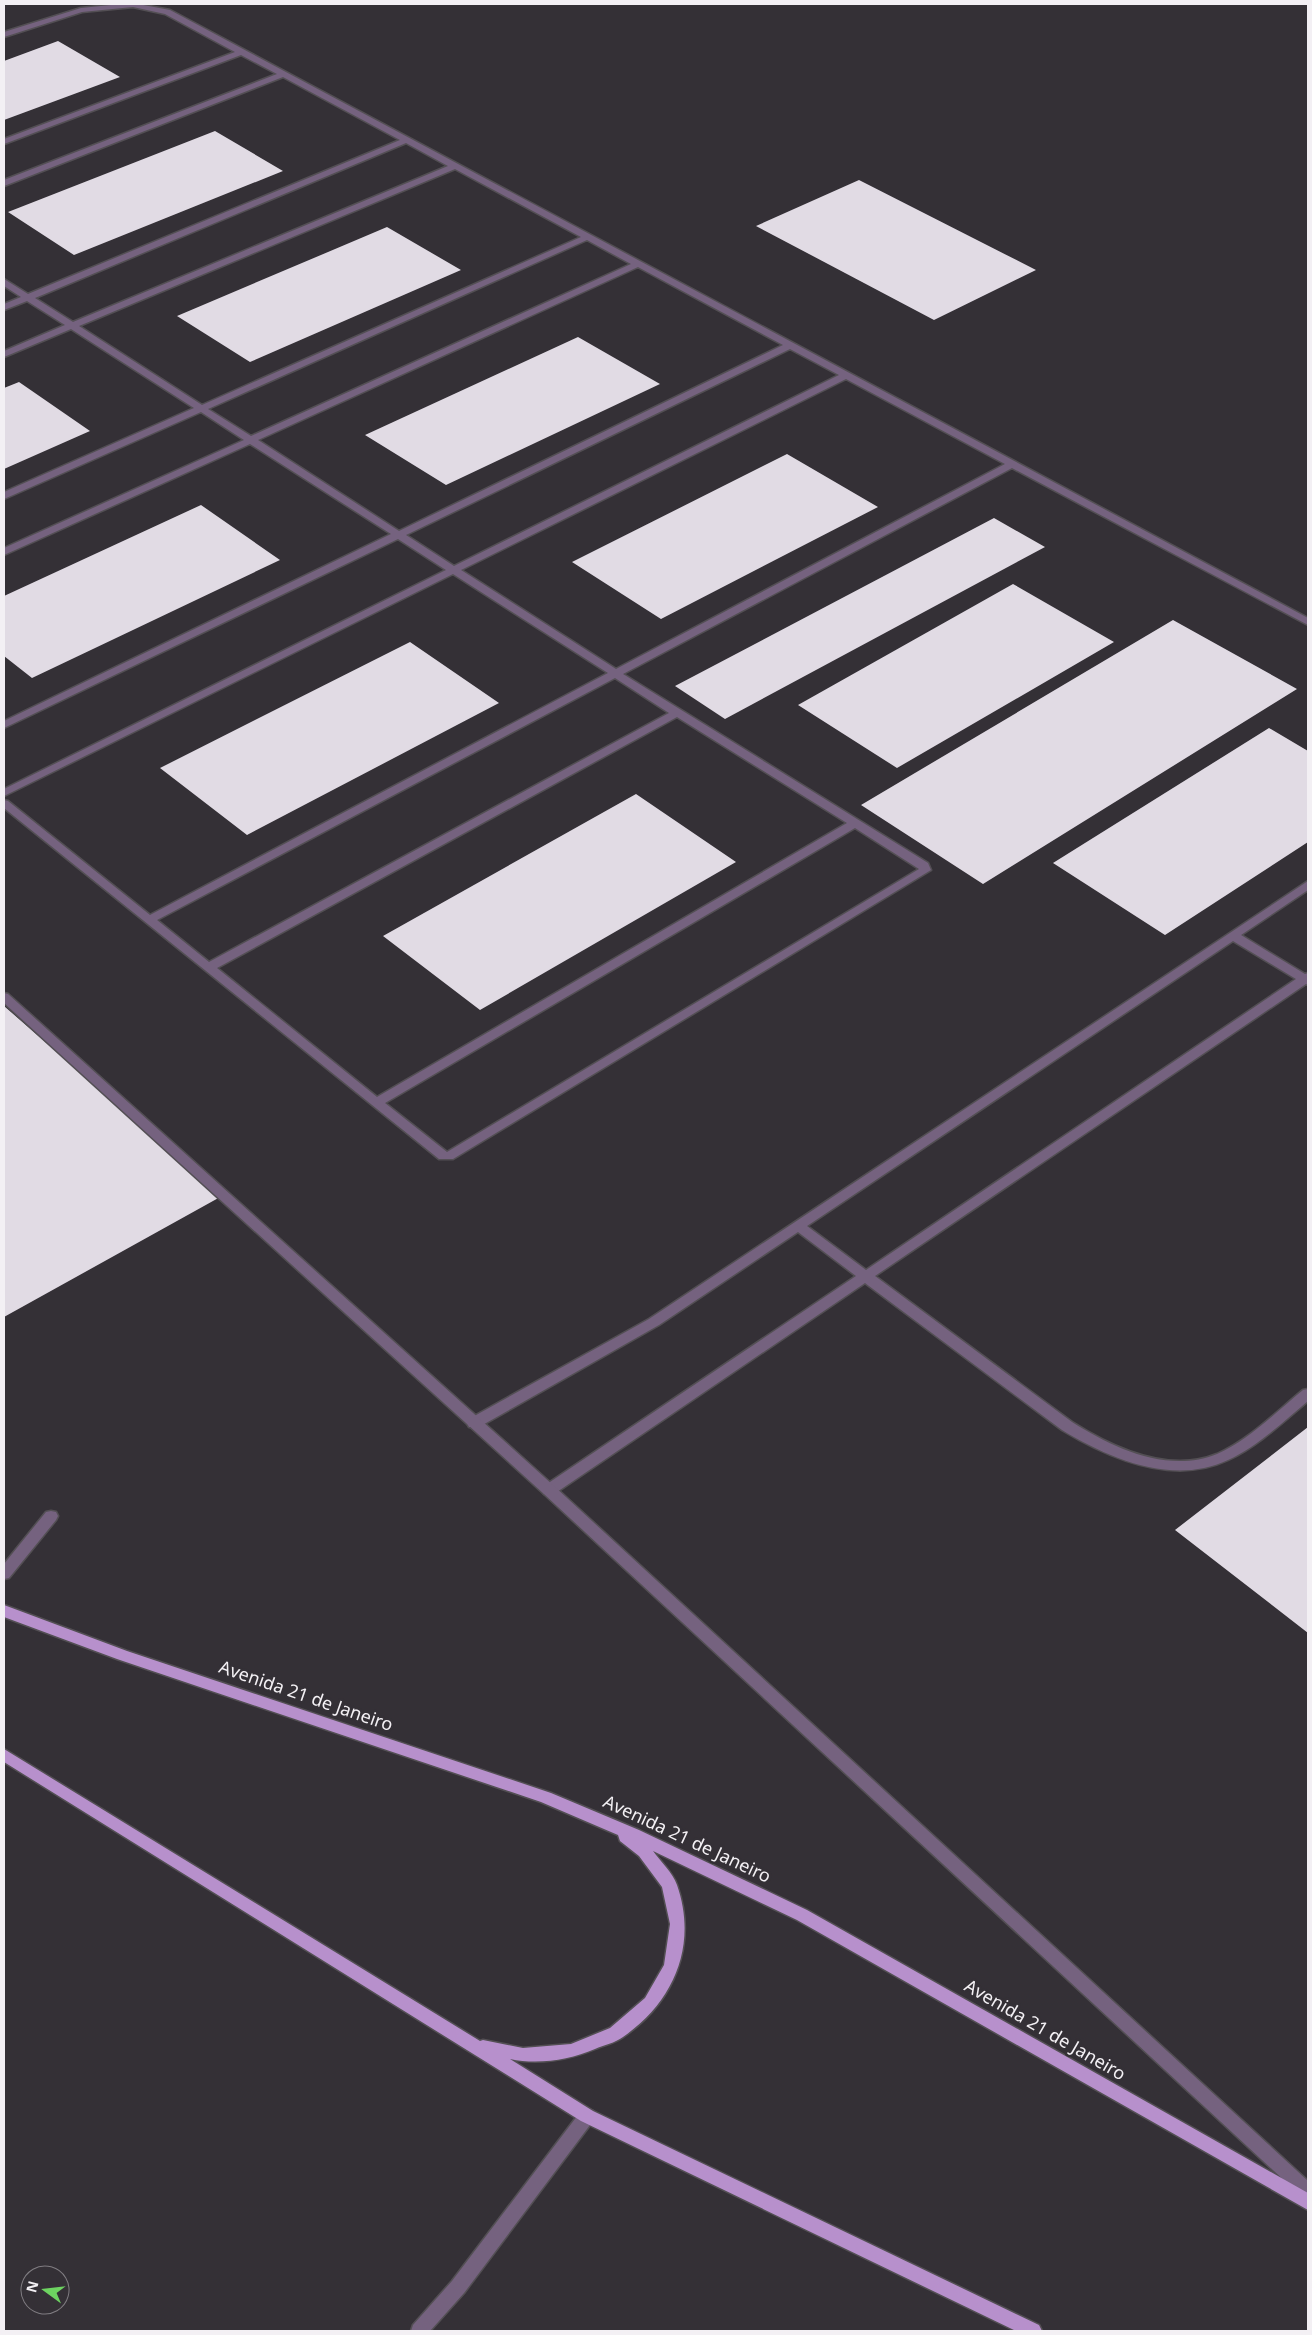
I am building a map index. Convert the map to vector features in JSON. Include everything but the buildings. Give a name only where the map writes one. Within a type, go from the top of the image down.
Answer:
[{"type":"main road","name":"Avenida 21 de Janeiro","points":[[4,1611],[122,1655],[546,1797],[609,1824],[802,1915],[1308,2202]]},
{"type":"main road","points":[[4,1755],[587,2116],[1033,2331]]},
{"type":"main road","points":[[476,2046],[523,2055],[572,2052],[616,2033],[652,2003],[672,1966],[678,1924],[668,1885],[644,1851],[609,1824]]},
{"type":"street","points":[[4,35],[81,10],[133,5],[167,12],[1308,622]]},
{"type":"street","points":[[4,142],[241,52]]},
{"type":"street","points":[[4,183],[284,74]]},
{"type":"street","points":[[4,307],[406,140]]},
{"type":"street","points":[[4,354],[455,166]]},
{"type":"street","points":[[4,496],[587,236]]},
{"type":"street","points":[[4,552],[638,264]]},
{"type":"street","points":[[4,282],[677,713],[924,866],[925,870],[449,1156],[438,1154],[378,1102],[4,803]]},
{"type":"street","points":[[4,725],[791,345]]},
{"type":"street","points":[[4,793],[847,375]]},
{"type":"street","points":[[149,920],[1012,464]]},
{"type":"street","points":[[209,967],[677,713]]},
{"type":"street","points":[[378,1102],[855,823]]},
{"type":"street","points":[[474,1423],[654,1322],[1308,885]]},
{"type":"street","points":[[549,1490],[1307,979],[1233,936]]},
{"type":"street","points":[[4,996],[549,1490],[1308,2192]]},
{"type":"street","points":[[798,1226],[1067,1426],[1091,1442],[1119,1454],[1154,1463],[1189,1466],[1221,1458],[1245,1444],[1308,1394]]},
{"type":"street","points":[[4,1574],[51,1516]]},
{"type":"street","points":[[419,2331],[458,2287],[587,2116]]}]
